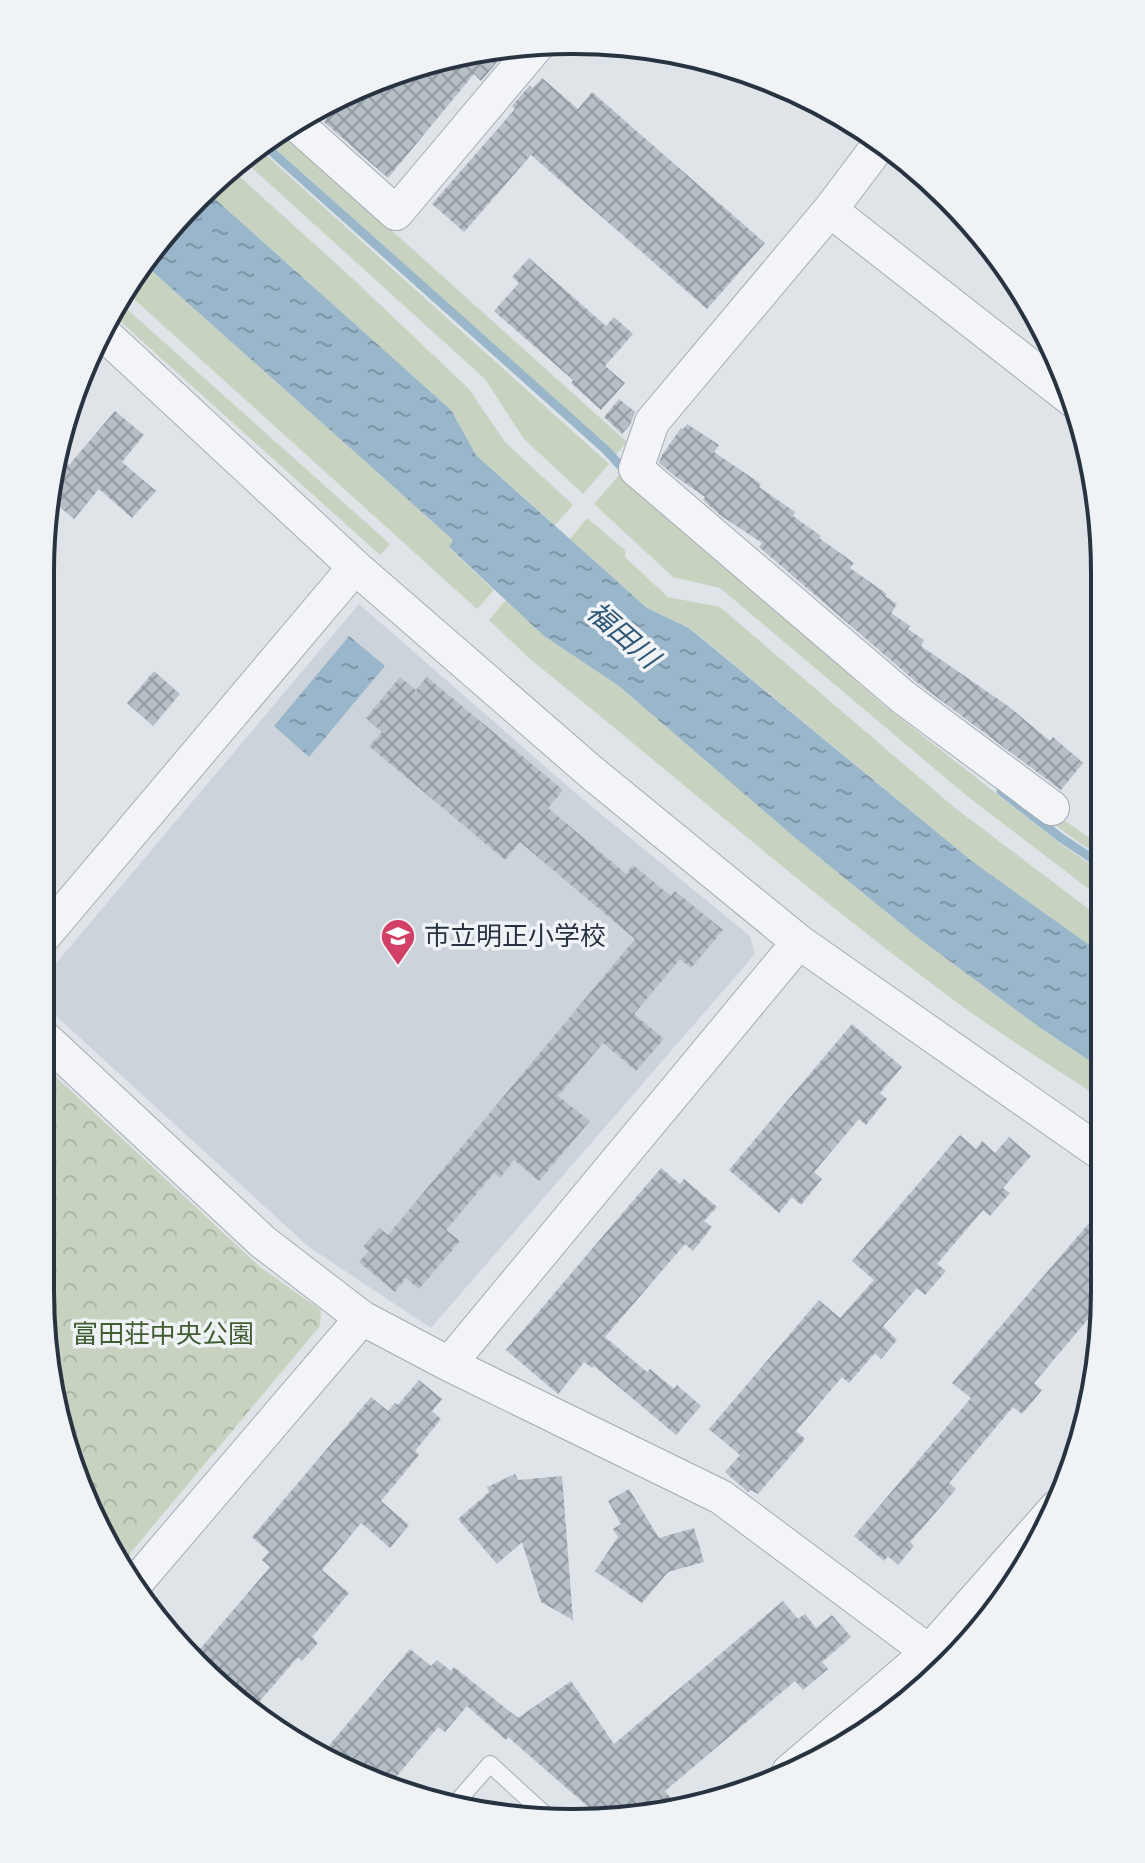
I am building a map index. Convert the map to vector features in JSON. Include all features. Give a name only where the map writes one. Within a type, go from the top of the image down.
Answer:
[{"type":"street","points":[[303,130],[396,213],[528,56]]},
{"type":"street","points":[[874,151],[830,210],[652,422],[636,469],[903,697],[1052,808]]},
{"type":"street","points":[[830,210],[1057,387]]},
{"type":"street","points":[[109,339],[355,567],[591,772],[799,942],[1091,1146]]},
{"type":"street","points":[[54,924],[355,567]]},
{"type":"street","points":[[449,1364],[799,942]]},
{"type":"street","points":[[54,1047],[263,1242],[362,1318],[721,1497],[929,1652]]},
{"type":"street","points":[[140,1578],[362,1318]]},
{"type":"street","points":[[817,1748],[929,1652],[1027,1541]]},
{"type":"lane","points":[[461,1797],[490,1764],[538,1808]]},
{"type":"shaded area","name":"市立明正小学校","points":[[359,604],[579,796],[750,936],[755,954],[431,1328],[309,1247],[54,1014],[54,966]]},
{"type":"green space","points":[[289,138],[627,442],[616,455],[275,148]]},
{"type":"green space","points":[[266,155],[609,464],[583,494],[524,439],[485,379],[250,167]]},
{"type":"green space","points":[[239,176],[469,389],[505,442],[573,505],[555,525],[476,455],[451,410],[214,198]]},
{"type":"green space","points":[[151,270],[454,541],[449,548],[494,590],[477,609],[132,298]]},
{"type":"green space","points":[[126,308],[390,544],[380,555],[119,320]]},
{"type":"green space","points":[[621,473],[881,703],[1091,865],[1091,891],[967,796],[720,588],[673,577],[594,504]]},
{"type":"green space","points":[[587,518],[625,550],[625,557],[668,597],[720,607],[955,808],[1091,911],[1091,946],[973,862],[690,628],[647,608],[570,539]]},
{"type":"green space","points":[[506,600],[544,636],[619,686],[793,836],[917,937],[1091,1062],[1091,1092],[972,1014],[880,944],[530,659],[489,620]]},
{"type":"green space","points":[[1055,814],[1091,839],[1091,851],[1049,821]]},
{"type":"green space","name":"富田荘中央公園","points":[[54,1075],[260,1267],[321,1310],[320,1326],[127,1557],[93,1489],[72,1425],[58,1358],[54,1290]]},
{"type":"water","name":"福田川","points":[[214,198],[451,410],[476,455],[647,608],[689,628],[973,862],[1091,946],[1091,1062],[917,937],[793,836],[619,686],[544,636],[449,547],[453,540],[151,270]]},
{"type":"water","points":[[349,636],[385,666],[309,757],[274,726]]},
{"type":"building","points":[[498,61],[481,81],[474,74],[388,178],[324,122],[331,113],[374,93],[438,72]]},
{"type":"building","points":[[542,78],[578,109],[592,92],[765,243],[707,309],[531,155],[464,232],[432,204],[515,109],[512,106],[530,85],[533,88]]},
{"type":"building","points":[[529,258],[606,326],[614,317],[633,334],[605,366],[625,383],[601,410],[571,383],[573,380],[494,311],[519,283],[512,277]]},
{"type":"building","points":[[619,399],[635,412],[622,434],[604,417]]},
{"type":"building","points":[[115,411],[144,435],[122,462],[156,491],[132,518],[99,489],[74,519],[58,505],[66,462],[69,465]]},
{"type":"building","points":[[687,424],[719,445],[714,452],[761,484],[759,487],[795,512],[793,516],[854,563],[850,568],[887,594],[885,596],[897,604],[891,613],[924,640],[921,646],[1008,706],[1050,741],[1053,737],[1083,763],[1061,790],[915,681],[759,547],[762,543],[720,515],[703,500],[705,497],[659,463],[681,428]]},
{"type":"building","points":[[154,671],[180,694],[153,726],[127,703]]},
{"type":"building","points":[[400,677],[416,690],[427,677],[563,790],[548,808],[626,874],[633,865],[671,896],[675,891],[723,930],[691,968],[680,959],[634,1014],[664,1039],[636,1071],[603,1043],[558,1096],[590,1121],[539,1181],[514,1160],[500,1178],[494,1173],[446,1230],[460,1241],[419,1289],[406,1278],[395,1292],[359,1262],[369,1251],[363,1247],[379,1228],[388,1235],[635,939],[520,842],[505,860],[369,746],[382,732],[366,718]]},
{"type":"building","points":[[852,1024],[902,1067],[880,1093],[887,1099],[866,1125],[859,1119],[814,1172],[822,1179],[801,1205],[792,1197],[779,1213],[729,1170]]},
{"type":"building","points":[[960,1135],[976,1149],[982,1141],[995,1153],[1009,1137],[1031,1156],[1003,1188],[1010,1193],[990,1216],[983,1210],[937,1264],[946,1271],[925,1295],[917,1288],[883,1326],[897,1340],[881,1359],[875,1353],[849,1383],[842,1377],[796,1431],[805,1439],[758,1494],[748,1492],[725,1472],[740,1455],[709,1429],[819,1300],[840,1318],[874,1280],[852,1261]]},
{"type":"building","points":[[661,1168],[680,1184],[684,1179],[717,1207],[704,1221],[712,1227],[693,1251],[685,1244],[605,1337],[647,1372],[650,1369],[674,1389],[677,1385],[701,1406],[676,1435],[594,1366],[592,1368],[584,1362],[558,1394],[506,1350]]},
{"type":"building","points":[[1091,1221],[1090,1317],[1034,1383],[1042,1390],[1022,1414],[1013,1407],[949,1483],[956,1489],[910,1542],[914,1546],[898,1565],[888,1556],[884,1561],[854,1536],[971,1398],[952,1383]]},
{"type":"building","points":[[419,1380],[442,1399],[432,1411],[441,1419],[415,1451],[419,1455],[381,1501],[409,1525],[390,1548],[361,1523],[322,1570],[349,1593],[312,1637],[318,1643],[302,1661],[298,1657],[258,1703],[199,1650],[270,1567],[262,1560],[269,1552],[252,1537],[371,1397],[388,1411],[395,1403],[398,1405]]},
{"type":"building","points":[[515,1474],[518,1480],[562,1476],[573,1620],[541,1602],[522,1542],[497,1564],[458,1519],[489,1492],[487,1487]]},
{"type":"building","points":[[629,1489],[659,1538],[694,1528],[704,1562],[668,1572],[642,1603],[595,1571],[618,1537],[613,1529],[621,1524],[608,1501]]},
{"type":"building","points":[[783,1601],[798,1619],[805,1614],[816,1628],[832,1615],[851,1637],[822,1662],[828,1669],[803,1690],[795,1681],[665,1791],[672,1799],[590,1808],[508,1737],[506,1740],[467,1706],[445,1732],[438,1727],[396,1777],[327,1748],[410,1649],[431,1666],[437,1660],[451,1671],[454,1667],[518,1718],[571,1681],[614,1744]]},
{"type":"waterway","points":[[271,151],[606,450],[627,473]]},
{"type":"waterway","points":[[1001,791],[1091,858]]},
{"type":"place","name":"市立明正小学校","points":[[398,967]]}]
